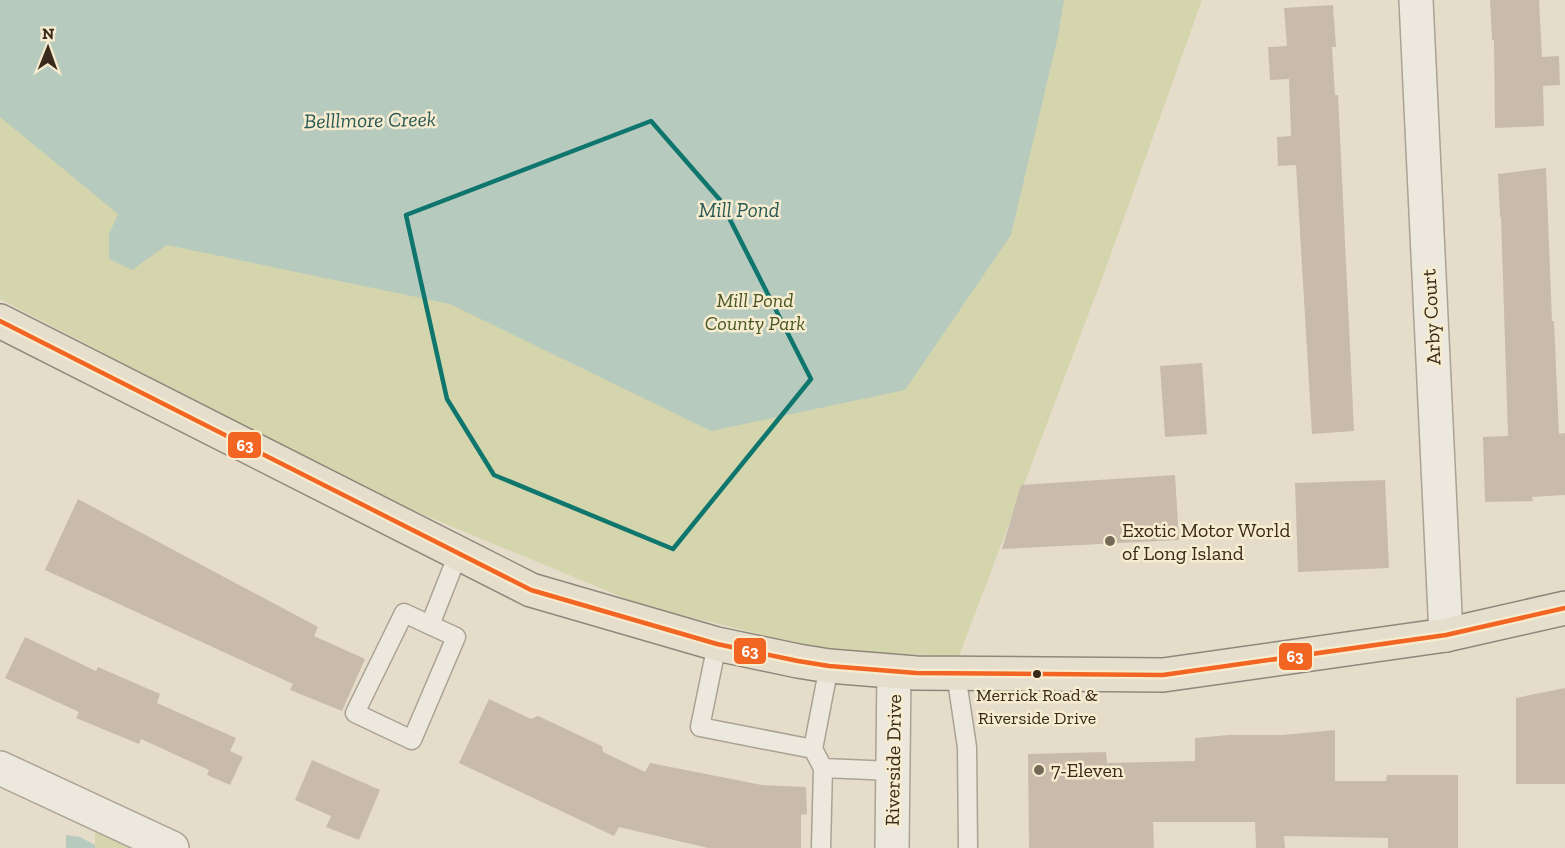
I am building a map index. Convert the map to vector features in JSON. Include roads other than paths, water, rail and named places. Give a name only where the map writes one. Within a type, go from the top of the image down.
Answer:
[{"type":"main road","points":[[0,321],[531,591],[717,644],[829,666],[894,672],[956,674],[1163,675],[1446,635],[1565,608]]},
{"type":"street","name":"Arby Court","points":[[1416,0],[1446,635]]},
{"type":"street","name":"Riverside Drive","points":[[892,848],[894,672]]},
{"type":"street","points":[[0,768],[172,848]]},
{"type":"lane","points":[[430,625],[458,554]]},
{"type":"lane","points":[[404,613],[430,625],[456,637],[412,740],[355,713],[404,613]]},
{"type":"lane","points":[[717,644],[700,727],[813,749]]},
{"type":"lane","points":[[821,848],[823,768],[813,749],[829,666]]},
{"type":"lane","points":[[956,674],[967,747],[968,848]]},
{"type":"lane","points":[[823,768],[893,771]]},
{"type":"water","name":"Mill Pond","points":[[0,0],[1064,0],[1058,36],[1011,235],[905,390],[711,431],[450,304],[167,245],[132,270],[109,259],[109,234],[118,214],[0,117]]},
{"type":"water","points":[[66,835],[80,837],[95,845],[95,848],[66,848]]},
{"type":"place","name":"Exotic Motor World of Long Island","points":[[1110,541]]},
{"type":"place","name":"Merrick Road & Riverside Drive","points":[[1037,674]]},
{"type":"place","name":"7-Eleven","points":[[1039,770]]},
{"type":"water label","name":"Belllmore Creek","points":[[370,120]]},
{"type":"park label","name":"Mill Pond County Park","points":[[755,312]]}]
